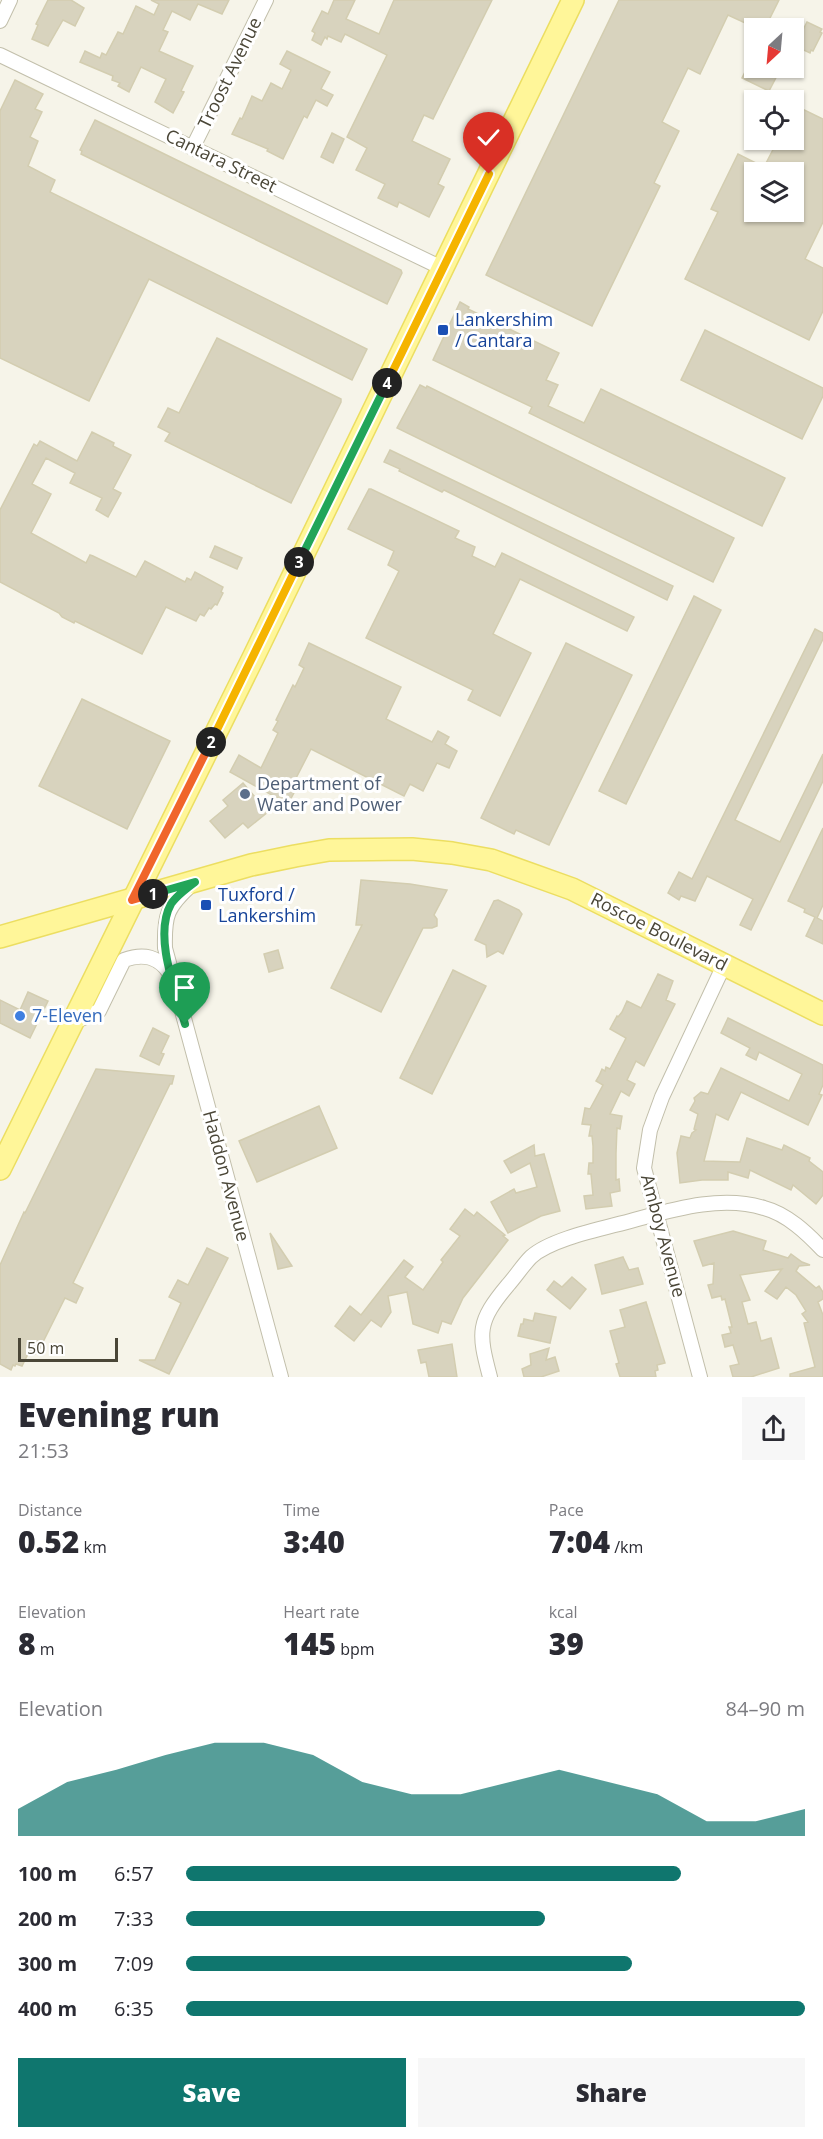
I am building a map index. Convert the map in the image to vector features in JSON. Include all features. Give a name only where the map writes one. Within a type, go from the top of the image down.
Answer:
[{"type":"main road","points":[[0,1169],[573,0]]},
{"type":"main road","name":"Roscoe Boulevard","points":[[0,937],[262,863],[329,850],[412,849],[491,860],[573,889],[823,1014]]},
{"type":"street","points":[[0,21],[10,0]]},
{"type":"street","name":"Troost Avenue","points":[[193,147],[266,0]]},
{"type":"street","name":"Cantara Street","points":[[0,55],[442,268]]},
{"type":"street","name":"Haddon Avenue","points":[[195,882],[171,903],[166,917],[165,948],[281,1377]]},
{"type":"street","points":[[72,1023],[99,1011],[124,960],[141,956],[157,959],[172,975]]},
{"type":"street","name":"Amboy Avenue","points":[[700,1377],[644,1168],[650,1130],[674,1069],[724,965]]},
{"type":"street","points":[[490,1377],[481,1344],[483,1325],[494,1302],[532,1256],[559,1242],[657,1214],[719,1202],[746,1203],[767,1208],[807,1233],[823,1250]]},
{"type":"building","points":[[48,0],[71,0],[84,8],[75,26],[63,20],[48,46],[32,39],[38,25],[36,24]]},
{"type":"building","points":[[151,0],[229,0],[222,14],[198,4],[190,20],[172,11],[163,30],[168,32],[159,51],[193,66],[181,91],[184,92],[173,113],[155,102],[166,79],[141,67],[129,92],[118,86],[120,83],[112,80],[113,76],[80,62],[85,51],[100,58],[102,53],[106,55],[118,32],[123,34],[136,6],[154,15],[159,4]]},
{"type":"building","points":[[334,0],[355,0],[346,19],[379,34],[394,0],[492,0],[433,119],[424,115],[412,141],[450,159],[438,184],[444,187],[429,217],[399,202],[397,207],[378,198],[385,184],[356,170],[367,148],[347,137],[387,55],[345,34],[341,42],[328,36],[321,45],[312,40],[315,33],[312,31],[322,11],[328,14]]},
{"type":"building","points":[[619,0],[779,0],[770,18],[744,18],[744,22],[728,15],[700,74],[688,68],[662,122],[679,131],[654,183],[660,186],[592,326],[486,275]]},
{"type":"building","points":[[807,22],[822,29],[810,53],[804,50],[804,28]]},
{"type":"building","points":[[287,51],[330,72],[321,89],[333,95],[327,106],[316,100],[307,118],[304,116],[283,159],[267,151],[268,149],[232,134],[240,118],[242,119],[252,96],[262,101],[271,83],[282,89],[291,70],[280,64]]},
{"type":"building","points":[[744,74],[744,78],[776,78],[770,90],[767,90],[742,78]]},
{"type":"building","points":[[15,80],[43,94],[35,109],[42,112],[30,137],[38,141],[28,166],[55,180],[50,192],[367,349],[352,380],[149,279],[89,401],[0,358],[0,111]]},
{"type":"building","points":[[804,110],[823,119],[823,222],[805,259],[823,268],[823,311],[809,340],[685,279],[718,212],[711,209],[738,154],[754,162],[744,162],[744,222],[804,222],[804,162],[767,162],[773,150],[804,150]]},
{"type":"building","points":[[95,120],[401,270],[402,273],[387,304],[81,154],[80,150]]},
{"type":"building","points":[[332,133],[344,139],[333,163],[321,157]]},
{"type":"building","points":[[460,302],[469,307],[468,309],[559,353],[546,380],[558,385],[548,406],[584,423],[601,389],[785,478],[762,526],[529,413],[532,407],[433,360]]},
{"type":"building","points":[[705,330],[823,388],[823,396],[802,439],[681,380]]},
{"type":"building","points":[[217,338],[341,399],[291,503],[165,441],[170,433],[158,427],[168,408],[179,413]]},
{"type":"building","points":[[420,385],[426,388],[427,386],[734,538],[713,582],[397,428]]},
{"type":"building","points":[[92,432],[131,455],[113,489],[121,493],[108,517],[96,510],[102,498],[70,483],[75,473],[46,458],[32,484],[51,494],[31,533],[86,563],[90,555],[136,577],[145,561],[185,582],[187,578],[191,580],[195,572],[223,587],[221,592],[223,593],[217,605],[209,608],[204,616],[200,614],[196,621],[166,607],[142,654],[75,621],[74,623],[62,617],[59,613],[0,582],[0,510],[34,444],[37,446],[40,441],[77,461]]},
{"type":"building","points":[[390,450],[673,586],[667,600],[444,490],[442,492],[399,471],[400,469],[384,462]]},
{"type":"building","points":[[369,489],[459,531],[455,538],[475,547],[472,556],[495,567],[502,553],[634,617],[627,631],[520,579],[493,634],[531,653],[500,716],[468,700],[473,690],[366,638],[399,571],[388,565],[394,551],[348,529]]},
{"type":"building","points":[[215,546],[242,558],[237,569],[210,557]]},
{"type":"building","points":[[694,596],[721,610],[626,804],[599,791]]},
{"type":"building","points":[[815,629],[823,633],[823,639],[735,820],[780,842],[823,754],[823,781],[751,930],[740,925],[753,899],[707,876],[695,901],[681,896],[679,900],[668,893],[679,872],[692,879]]},
{"type":"building","points":[[309,643],[401,687],[386,719],[432,742],[438,731],[449,737],[445,744],[457,751],[449,768],[437,763],[423,791],[410,784],[404,796],[311,749],[292,786],[296,789],[288,804],[230,772],[239,755],[261,768],[278,733],[273,730],[278,721],[276,720],[304,668],[299,665]]},
{"type":"building","points":[[566,643],[632,675],[549,845],[516,830],[514,834],[481,818]]},
{"type":"building","points":[[82,699],[170,741],[127,829],[39,786]]},
{"type":"building","name":"Department of Water and Power","points":[[243,783],[268,812],[248,828],[243,823],[225,838],[210,821],[228,806],[223,800]]},
{"type":"building","points":[[823,828],[823,905],[817,918],[823,921],[823,944],[806,936],[815,917],[788,901]]},
{"type":"building","points":[[361,880],[447,890],[434,915],[437,919],[437,926],[423,928],[381,1012],[331,988],[362,925],[356,925]]},
{"type":"building","points":[[498,900],[519,910],[522,914],[503,954],[498,951],[487,957],[486,945],[475,940],[494,901]]},
{"type":"building","points":[[278,950],[283,968],[269,972],[264,954]]},
{"type":"building","points":[[453,970],[486,986],[432,1094],[400,1078]]},
{"type":"building","points":[[658,974],[673,981],[666,1000],[675,1004],[644,1066],[636,1061],[627,1080],[635,1084],[629,1096],[621,1091],[610,1114],[622,1116],[620,1129],[617,1128],[616,1153],[616,1180],[619,1179],[620,1191],[610,1193],[612,1206],[586,1209],[584,1196],[593,1195],[591,1174],[588,1174],[589,1163],[593,1163],[593,1146],[592,1136],[589,1136],[591,1125],[582,1124],[585,1108],[590,1109],[603,1085],[596,1081],[602,1069],[605,1071],[606,1067],[610,1069],[626,1038],[610,1029],[617,1016],[622,1012],[627,1001],[641,1008]]},
{"type":"building","name":"7-Eleven","points":[[28,992],[48,1001],[30,1038],[0,1023],[0,1000],[20,1010]]},
{"type":"building","points":[[728,1018],[823,1065],[823,1085],[819,1094],[822,1095],[808,1125],[741,1092],[728,1120],[716,1114],[704,1161],[740,1162],[747,1138],[782,1150],[784,1145],[810,1158],[809,1161],[823,1172],[823,1195],[816,1204],[793,1185],[791,1190],[750,1170],[748,1178],[728,1172],[728,1180],[680,1183],[677,1153],[681,1136],[690,1138],[696,1130],[694,1129],[698,1114],[690,1110],[695,1101],[694,1098],[701,1092],[708,1094],[721,1068],[789,1101],[802,1074],[759,1052],[756,1060],[746,1055],[750,1048],[721,1033]]},
{"type":"building","points":[[153,1028],[169,1036],[161,1053],[164,1054],[159,1065],[140,1056]]},
{"type":"building","points":[[96,1069],[174,1076],[73,1283],[83,1288],[76,1303],[65,1298],[40,1348],[35,1354],[29,1352],[22,1366],[13,1365],[11,1370],[0,1364],[0,1265]]},
{"type":"building","points":[[319,1106],[337,1148],[257,1182],[239,1141]]},
{"type":"building","points":[[534,1145],[535,1156],[544,1154],[560,1211],[541,1216],[508,1233],[491,1202],[514,1189],[516,1193],[537,1187],[530,1163],[511,1173],[504,1161]]},
{"type":"building","points":[[465,1209],[474,1216],[477,1212],[508,1240],[463,1298],[451,1324],[442,1321],[438,1333],[413,1324],[407,1292],[388,1296],[391,1312],[381,1327],[371,1320],[354,1341],[335,1326],[350,1306],[361,1315],[404,1260],[413,1267],[405,1277],[423,1290],[443,1262],[441,1260],[460,1236],[450,1229]]},
{"type":"building","points":[[733,1231],[766,1241],[763,1250],[788,1258],[791,1254],[810,1265],[799,1266],[796,1271],[816,1288],[819,1286],[823,1292],[823,1299],[818,1302],[823,1315],[823,1377],[790,1377],[790,1374],[815,1367],[804,1323],[808,1322],[802,1314],[806,1311],[796,1295],[786,1287],[777,1299],[765,1291],[782,1269],[740,1275],[750,1300],[742,1302],[748,1324],[756,1322],[761,1341],[771,1338],[779,1368],[751,1377],[733,1377],[730,1366],[739,1364],[733,1345],[725,1347],[722,1335],[731,1333],[729,1327],[732,1327],[725,1299],[722,1300],[721,1296],[712,1298],[708,1285],[713,1284],[714,1263],[703,1266],[694,1241]]},
{"type":"building","points":[[270,1233],[292,1266],[278,1269]]},
{"type":"building","points":[[207,1248],[228,1258],[169,1374],[139,1360],[155,1360],[181,1303],[169,1297],[178,1280],[188,1285]]},
{"type":"building","points":[[623,1257],[629,1270],[638,1268],[643,1284],[602,1294],[595,1265]]},
{"type":"building","points":[[572,1277],[586,1289],[570,1309],[547,1290],[554,1281],[562,1287]]},
{"type":"building","points":[[646,1302],[665,1363],[657,1365],[656,1377],[620,1377],[616,1364],[619,1363],[610,1331],[625,1327],[620,1310]]},
{"type":"building","points":[[535,1313],[556,1317],[550,1343],[518,1336],[524,1319],[533,1321]]},
{"type":"building","points":[[452,1344],[457,1377],[429,1377],[426,1362],[421,1363],[418,1350]]},
{"type":"building","points":[[549,1348],[546,1360],[555,1357],[559,1371],[541,1377],[524,1377],[522,1369],[531,1365],[530,1354]]},
{"type":"place","name":"Lankershim / Cantara","points":[[443,330]]},
{"type":"place","name":"Department of Water and Power","points":[[245,794]]},
{"type":"place","name":"Tuxford / Lankershim","points":[[206,905]]},
{"type":"place","name":"7-Eleven","points":[[20,1016]]},
{"type":"route","points":[[185,1024],[165,948],[166,917],[171,903],[195,882],[132,900],[489,174]]}]
